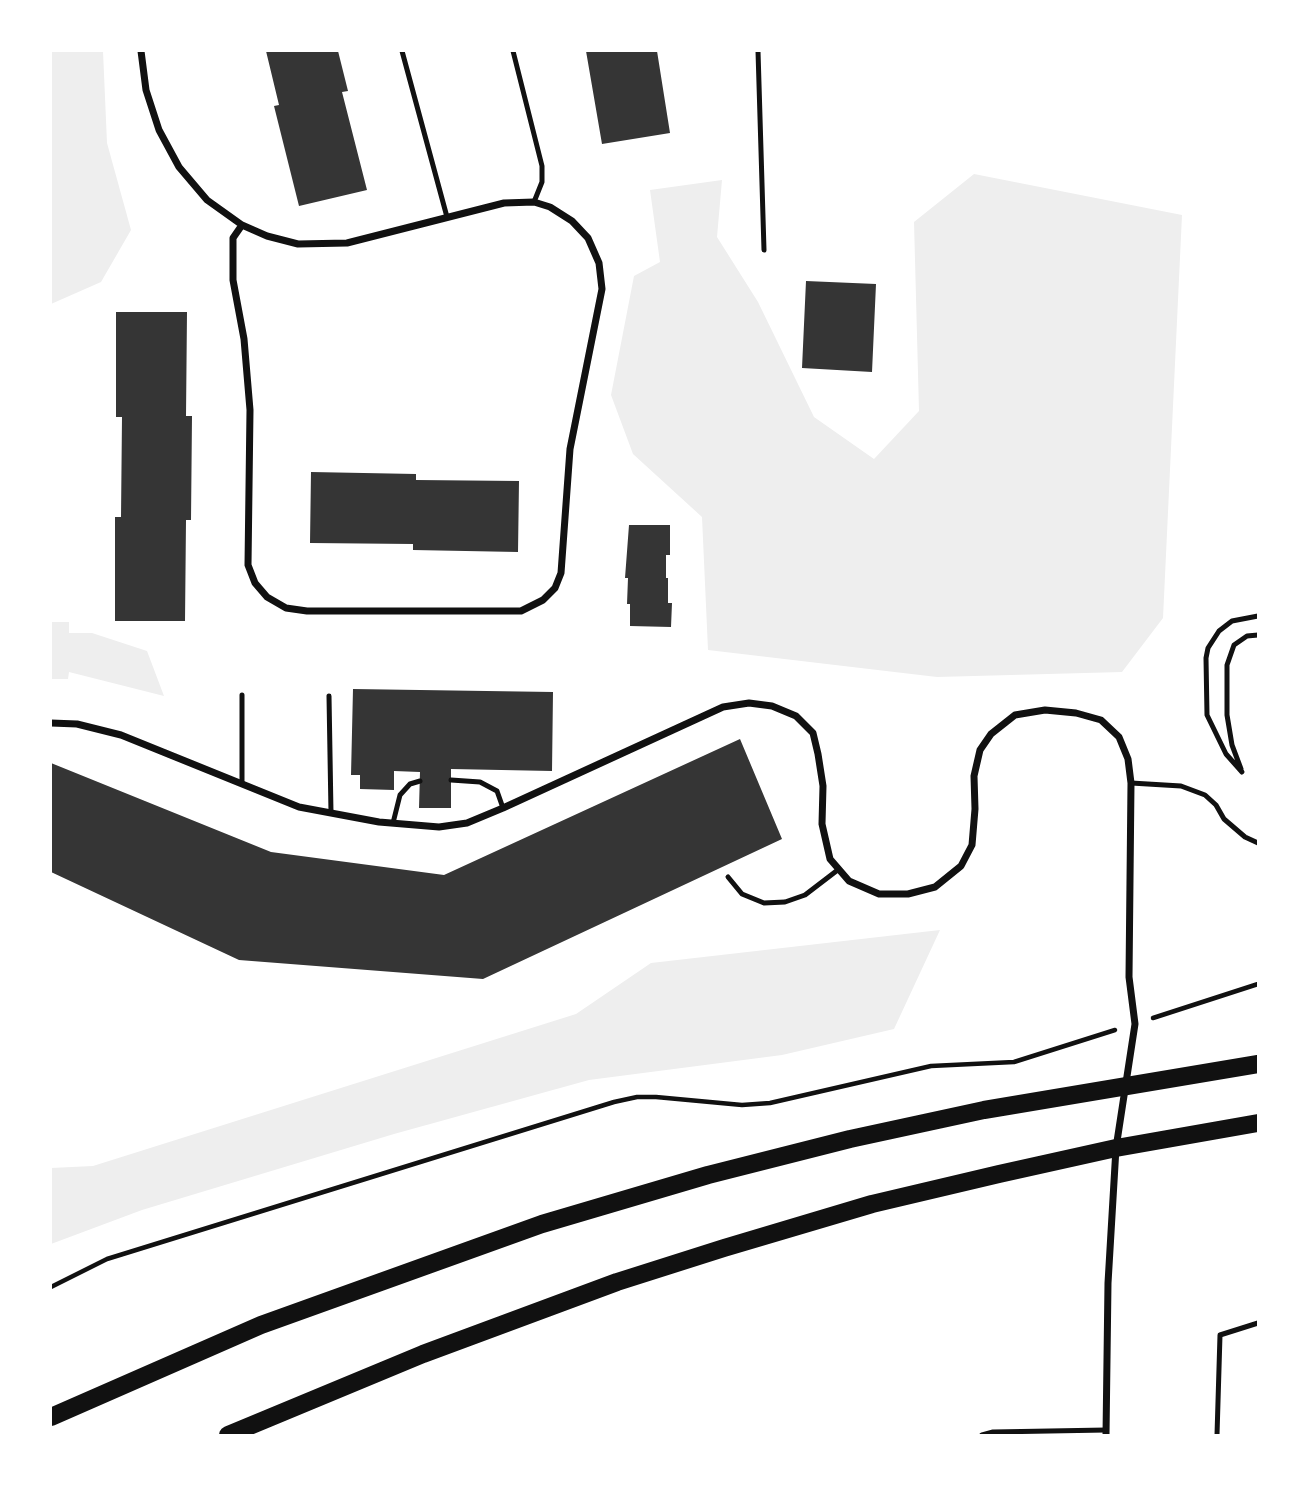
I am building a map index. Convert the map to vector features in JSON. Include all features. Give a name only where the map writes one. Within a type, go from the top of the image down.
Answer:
[{"type":"main road","points":[[51,1417],[261,1325],[542,1224],[708,1175],[850,1139],[984,1110],[1258,1064]]},
{"type":"main road","points":[[228,1435],[424,1354],[629,1278],[872,1204],[1116,1148],[1258,1123]]},
{"type":"street","points":[[141,51],[146,90],[159,130],[179,167],[207,200],[242,225],[267,236],[298,244],[347,243],[505,203],[534,202],[550,207],[572,221],[588,238],[599,263],[602,289],[570,449],[561,573],[555,588],[543,600],[521,611],[307,611],[285,608],[267,597],[254,583],[248,565],[250,410],[244,339],[231,258],[233,238],[242,225]]},
{"type":"street","points":[[51,723],[77,724],[121,735],[299,807],[393,823],[439,827],[467,823],[503,808],[723,707],[750,703],[772,706],[796,716],[813,733],[823,786],[822,824],[830,859],[849,881],[879,894],[908,894],[936,887],[961,866],[972,845],[974,776],[980,750],[991,734],[1015,715],[1045,710],[1076,713],[1101,720],[1119,737],[1128,759],[1131,783],[1129,977],[1135,1024],[1116,1148],[1108,1283],[1106,1433]]},
{"type":"lane","points":[[402,51],[447,217]]},
{"type":"lane","points":[[513,51],[542,166],[542,181],[534,202]]},
{"type":"lane","points":[[758,51],[764,250]]},
{"type":"lane","points":[[1258,616],[1232,621],[1219,631],[1208,648],[1206,659],[1207,715],[1226,754],[1242,772],[1232,745],[1227,715],[1227,665],[1234,645],[1247,636],[1258,635]]},
{"type":"lane","points":[[242,695],[242,783]]},
{"type":"lane","points":[[329,696],[331,813]]},
{"type":"lane","points":[[451,780],[480,782],[497,791],[503,808]]},
{"type":"lane","points":[[393,823],[400,795],[410,783],[420,781]]},
{"type":"lane","points":[[1131,783],[1181,786],[1205,795],[1216,805],[1224,819],[1258,844]]},
{"type":"lane","points":[[728,877],[743,894],[764,903],[786,902],[805,895],[839,869]]},
{"type":"lane","points":[[1217,1435],[1220,1335],[1258,1323]]},
{"type":"lane","points":[[982,1435],[993,1432],[1106,1433]]},
{"type":"path","points":[[1169,1013],[1258,984]]},
{"type":"path","points":[[51,1287],[107,1259],[614,1102],[637,1097],[656,1097],[742,1105],[770,1103],[931,1066],[1014,1062],[1097,1035]]},
{"type":"shaded area","points":[[51,51],[103,51],[107,143],[131,230],[101,282],[51,304]]},
{"type":"shaded area","points":[[974,174],[1182,215],[1163,618],[1122,672],[937,677],[708,650],[702,517],[633,454],[611,395],[634,276],[660,262],[650,190],[722,180],[717,237],[758,302],[814,417],[874,459],[919,411],[914,222]]},
{"type":"shaded area","points":[[51,622],[69,622],[69,633],[92,633],[147,651],[164,696],[69,672],[68,679],[51,679]]},
{"type":"shaded area","points":[[940,930],[894,1029],[782,1055],[589,1080],[394,1134],[142,1210],[51,1244],[51,1168],[93,1166],[576,1014],[651,963]]},
{"type":"building","points":[[266,51],[338,51],[348,91],[342,92],[367,190],[299,206],[274,106],[279,105]]},
{"type":"building","points":[[586,51],[657,51],[670,133],[602,144]]},
{"type":"building","points":[[806,281],[876,284],[872,372],[802,368]]},
{"type":"building","points":[[116,312],[187,312],[186,416],[192,416],[191,520],[186,520],[185,621],[115,621],[115,517],[121,517],[122,417],[116,417]]},
{"type":"building","points":[[311,472],[416,474],[416,480],[519,481],[518,552],[413,550],[413,544],[310,543]]},
{"type":"building","points":[[629,525],[670,525],[670,555],[666,555],[666,578],[668,603],[672,603],[671,627],[630,626],[628,578],[625,578]]},
{"type":"building","points":[[353,689],[553,692],[552,771],[451,769],[451,808],[419,808],[420,772],[394,771],[394,790],[360,789],[360,775],[351,775]]},
{"type":"building","points":[[740,739],[782,839],[483,979],[239,960],[51,872],[51,763],[271,852],[444,875]]}]
